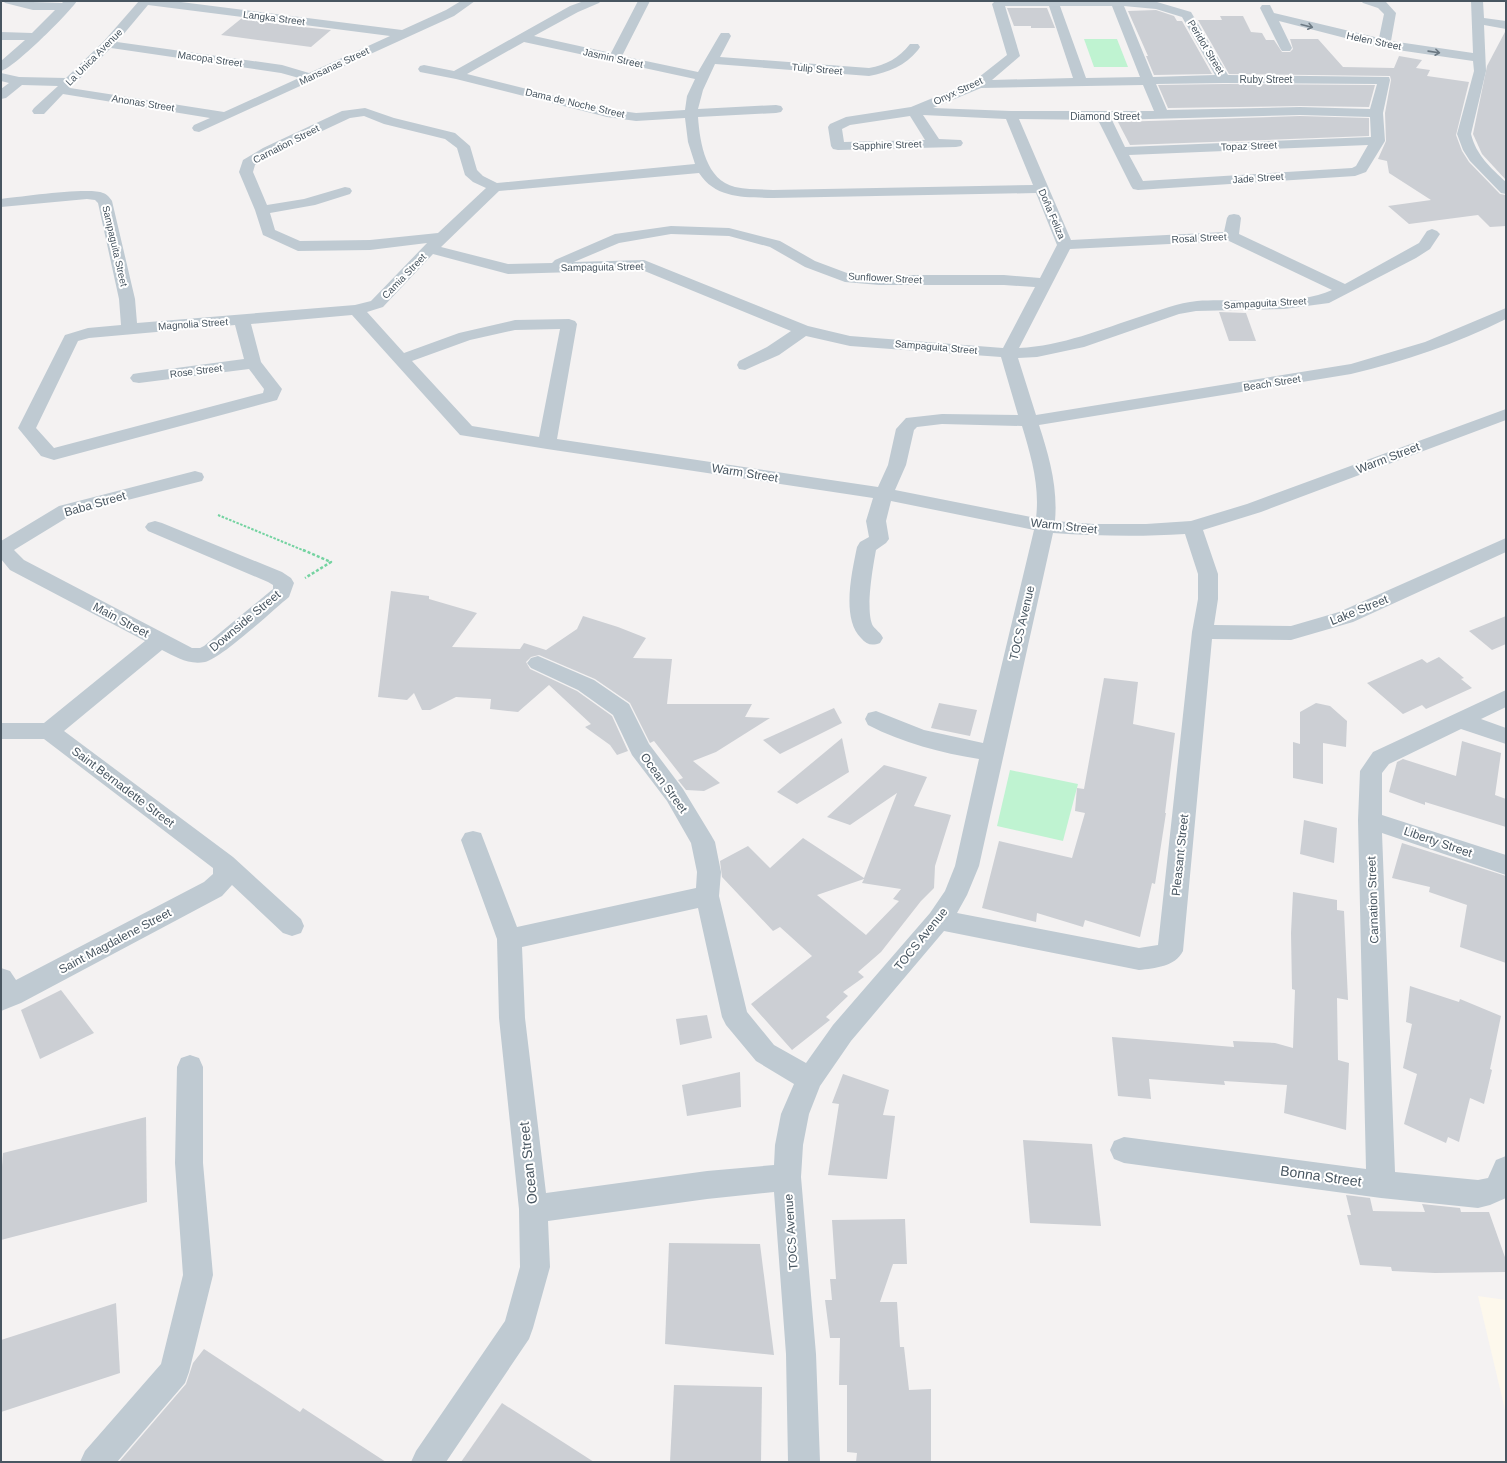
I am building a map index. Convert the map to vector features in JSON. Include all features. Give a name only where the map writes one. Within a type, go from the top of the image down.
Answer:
[{"type":"street","points":[[9,1],[33,6],[68,4]]},
{"type":"street","name":"Langka Street","points":[[145,1],[403,34]]},
{"type":"street","name":"La Unica Avenue","points":[[39,110],[108,44],[145,1]]},
{"type":"street","points":[[240,14],[256,1]]},
{"type":"street","name":"Mansanas Street","points":[[199,128],[450,13],[469,1]]},
{"type":"street","points":[[456,75],[574,9],[595,1]]},
{"type":"street","points":[[615,58],[644,1]]},
{"type":"street","points":[[1265,1],[1269,15],[1286,48]]},
{"type":"street","points":[[1367,1],[1382,5],[1388,9],[1390,13],[1384,44]]},
{"type":"street","points":[[1477,1],[1480,58],[1478,84],[1464,134],[1470,152],[1506,190]]},
{"type":"street","points":[[1053,2],[1081,82]]},
{"type":"street","points":[[1116,2],[1162,115]]},
{"type":"street","name":"Onyx Street","points":[[914,111],[979,84],[1014,56],[998,4],[1116,2],[1157,6],[1187,15]]},
{"type":"street","points":[[1,67],[16,56],[68,4]]},
{"type":"street","name":"Peridot Street","points":[[1187,15],[1224,79]]},
{"type":"street","name":"Helen Street","points":[[1269,15],[1384,44],[1416,50],[1480,58]]},
{"type":"street","points":[[1478,21],[1506,25]]},
{"type":"street","points":[[1,36],[35,37]]},
{"type":"street","points":[[725,36],[696,90],[691,112],[692,126],[702,168],[708,177],[716,184],[731,190],[747,193],[1041,189]]},
{"type":"street","name":"Jasmin Street","points":[[524,38],[703,77]]},
{"type":"street","name":"Macopa Street","points":[[108,44],[282,69],[311,77]]},
{"type":"street","name":"Tulip Street","points":[[712,60],[870,72],[896,64],[910,53],[914,47]]},
{"type":"street","name":"Dama de Noche Street","points":[[424,69],[456,75],[607,113],[636,117],[691,112],[776,109]]},
{"type":"street","name":"Anonas Street","points":[[1,77],[65,86],[225,116]]},
{"type":"street","name":"Ruby Street","points":[[979,84],[1224,79],[1384,80],[1376,113]]},
{"type":"street","points":[[1,95],[19,80]]},
{"type":"street","points":[[914,111],[935,144]]},
{"type":"street","name":"Diamond Street","points":[[836,127],[846,121],[914,111],[1011,115],[1103,116],[1300,111],[1376,113]]},
{"type":"street","name":"Carnation Street","points":[[444,237],[370,245],[298,246],[268,232],[262,210],[246,172],[248,163],[268,151],[347,114],[365,112],[389,121],[450,136],[463,146],[470,172],[495,187]]},
{"type":"street","points":[[1376,113],[1378,141]]},
{"type":"street","name":"Doña Feliza","points":[[1008,353],[1065,245],[1011,115]]},
{"type":"street","name":"Jade Street","points":[[1103,116],[1138,186],[1355,172],[1361,169],[1378,141]]},
{"type":"street","name":"Sapphire Street","points":[[836,127],[838,146],[956,143]]},
{"type":"street","name":"Topaz Street","points":[[1120,150],[1378,141]]},
{"type":"street","points":[[495,187],[702,168]]},
{"type":"street","name":"Camia Street","points":[[242,321],[356,310],[377,304],[430,249],[495,187]]},
{"type":"street","points":[[262,210],[304,204],[325,199],[345,191]]},
{"type":"street","name":"Sampaguita Street","points":[[1,202],[87,195],[99,196],[104,201],[127,299],[128,329]]},
{"type":"street","points":[[1231,236],[1234,218]]},
{"type":"street","name":"Sunflower Street","points":[[550,267],[615,239],[670,230],[722,231],[775,244],[810,264],[845,277],[879,280],[1004,280],[1045,283]]},
{"type":"street","name":"Sampaguita Street","points":[[430,249],[508,269],[644,265],[803,330],[850,341],[1008,353],[1037,352],[1078,344],[1175,310],[1196,306],[1323,300],[1411,256],[1424,246],[1432,234]]},
{"type":"street","name":"Rosal Street","points":[[1065,245],[1231,236],[1345,290]]},
{"type":"street","name":"Warm Street","points":[[356,310],[466,431],[884,494],[1045,526],[1094,530],[1146,530],[1192,527],[1254,508],[1506,414]]},
{"type":"street","name":"Beach Street","points":[[874,638],[864,628],[860,611],[862,580],[867,547],[879,539],[876,521],[884,494],[897,465],[905,429],[912,422],[942,419],[1028,421],[1351,370],[1395,359],[1431,347],[1471,331],[1506,313]]},
{"type":"street","name":"Magnolia Street","points":[[242,321],[253,363],[274,389],[271,396],[64,452],[54,454],[47,452],[26,428],[71,338],[88,333],[128,329],[242,321]]},
{"type":"street","points":[[400,360],[464,336],[515,325],[569,324],[547,444]]},
{"type":"street","points":[[746,365],[773,352],[803,330]]},
{"type":"street","name":"TOCS Avenue","points":[[804,1462],[800,1354],[787,1177],[789,1145],[795,1114],[810,1079],[842,1033],[939,920],[955,895],[967,866],[1045,526],[1047,504],[1045,481],[1039,454],[1008,353]]},
{"type":"street","name":"Rose Street","points":[[139,378],[253,363]]},
{"type":"street","name":"Baba Street","points":[[2,547],[66,510],[195,477]]},
{"type":"street","name":"Pleasant Street","points":[[939,920],[1139,959],[1159,957],[1170,951],[1202,632],[1208,599],[1208,574],[1192,527]]},
{"type":"street","name":"Downside Street","points":[[155,528],[276,577],[284,583],[282,592],[226,639],[204,655],[190,655],[160,640]]},
{"type":"street","name":"Lake Street","points":[[1202,632],[1291,633],[1333,621],[1346,617],[1506,544]]},
{"type":"street","name":"Main Street","points":[[2,547],[17,565],[160,640],[49,731]]},
{"type":"street","name":"Ocean Street","points":[[538,663],[586,686],[621,710],[640,749],[676,795],[703,842],[709,872],[707,896],[735,1017],[765,1053],[810,1079]]},
{"type":"street","name":"Carnation Street","points":[[1381,1184],[1370,820],[1371,771],[1382,758],[1506,698]]},
{"type":"street","points":[[876,719],[896,730],[934,743],[992,753]]},
{"type":"street","points":[[1461,721],[1506,736]]},
{"type":"street","points":[[1,731],[49,731]]},
{"type":"street","name":"Saint Bernadette Street","points":[[49,731],[225,870],[292,926]]},
{"type":"street","name":"Liberty Street","points":[[1370,820],[1506,865]]},
{"type":"street","name":"Ocean Street","points":[[427,1462],[518,1328],[535,1266],[533,1209],[512,1018],[508,939],[473,840]]},
{"type":"street","name":"Saint Magdalene Street","points":[[4,991],[213,889],[225,870]]},
{"type":"street","points":[[508,939],[707,896]]},
{"type":"street","points":[[96,1462],[174,1372],[198,1275],[189,1163],[190,1067]]},
{"type":"street","name":"Bonna Street","points":[[1124,1150],[1381,1184],[1478,1194],[1494,1191],[1503,1183],[1506,1169]]},
{"type":"street","points":[[533,1209],[707,1185],[787,1177]]},
{"type":"path","points":[[218,515],[331,562],[282,592]]},
{"type":"shaded area","points":[[1478,1296],[1506,1300],[1506,1414]]},
{"type":"green space","points":[[1084,39],[1117,39],[1128,67],[1094,67]]},
{"type":"green space","points":[[1010,770],[1078,784],[1063,841],[997,826]]},
{"type":"building","points":[[1007,8],[1047,8],[1055,28],[1014,26]]},
{"type":"building","points":[[1156,10],[1174,16],[1177,21],[1182,21],[1212,74],[1154,75],[1146,56],[1148,56],[1128,11]]},
{"type":"building","points":[[1220,16],[1243,16],[1251,32],[1262,33],[1266,40],[1274,40],[1282,52],[1290,52],[1293,49],[1290,39],[1318,39],[1343,67],[1394,68],[1399,56],[1422,60],[1416,68],[1430,70],[1427,76],[1469,82],[1456,135],[1462,151],[1469,162],[1500,194],[1506,195],[1506,226],[1490,227],[1478,215],[1409,224],[1388,206],[1431,200],[1389,173],[1387,161],[1378,159],[1386,141],[1385,113],[1391,80],[1390,76],[1229,74],[1198,20],[1222,20]]},
{"type":"building","points":[[242,18],[284,25],[331,30],[311,47],[221,35]]},
{"type":"building","points":[[1506,30],[1506,180],[1482,154],[1473,134],[1487,66]]},
{"type":"building","points":[[1158,85],[1375,85],[1369,107],[1300,106],[1168,108]]},
{"type":"building","points":[[1300,116],[1369,118],[1369,136],[1130,145],[1118,122]]},
{"type":"building","points":[[1219,312],[1246,313],[1256,341],[1229,341]]},
{"type":"building","points":[[391,591],[429,596],[429,599],[477,613],[452,647],[520,649],[524,643],[546,650],[577,629],[583,616],[618,627],[646,638],[633,658],[672,659],[667,704],[752,704],[745,717],[770,718],[716,752],[693,761],[720,783],[704,791],[686,790],[678,780],[683,778],[654,741],[650,743],[630,703],[595,679],[539,655],[531,657],[526,662],[530,669],[577,691],[612,716],[628,751],[617,755],[610,745],[585,727],[591,724],[549,685],[518,712],[490,709],[491,699],[456,697],[430,710],[422,710],[414,693],[407,700],[378,697]]},
{"type":"building","points":[[1506,616],[1506,644],[1492,650],[1469,631]]},
{"type":"building","points":[[1439,657],[1464,678],[1461,679],[1472,688],[1426,709],[1422,705],[1403,714],[1367,683],[1422,659],[1427,663]]},
{"type":"building","points":[[1104,678],[1138,682],[1133,724],[1175,733],[1166,813],[1155,884],[1152,883],[1140,937],[1085,920],[1083,927],[1037,913],[1036,922],[982,908],[999,841],[1072,858],[1085,813],[1075,811],[1077,788],[1084,789]]},
{"type":"building","points":[[939,703],[977,710],[970,736],[931,728]]},
{"type":"building","points":[[1316,703],[1330,706],[1347,721],[1346,747],[1323,743],[1323,784],[1293,778],[1293,742],[1300,744],[1300,712]]},
{"type":"building","points":[[834,708],[842,723],[780,754],[763,740]]},
{"type":"building","points":[[842,738],[849,772],[797,804],[777,792]]},
{"type":"building","points":[[1462,741],[1501,753],[1495,795],[1506,799],[1506,827],[1425,802],[1425,805],[1389,792],[1397,762],[1403,759],[1456,776]]},
{"type":"building","points":[[884,765],[927,777],[914,806],[951,815],[935,866],[934,888],[921,901],[881,952],[858,972],[864,977],[843,992],[848,996],[826,1017],[830,1020],[792,1050],[751,1004],[812,956],[780,927],[773,931],[722,877],[720,861],[748,846],[770,868],[803,838],[864,878],[897,793],[850,825],[827,817]],"holes":[[[864,879],[862,883],[901,889],[893,899],[899,901],[866,935],[817,895]]]},
{"type":"building","points":[[1304,820],[1337,828],[1334,863],[1300,854]]},
{"type":"building","points":[[1402,843],[1506,876],[1506,963],[1460,947],[1467,905],[1429,892],[1430,887],[1392,878]]},
{"type":"building","points":[[1293,892],[1337,900],[1337,910],[1344,911],[1348,1000],[1337,998],[1338,1060],[1349,1063],[1346,1130],[1284,1113],[1287,1085],[1224,1081],[1225,1085],[1149,1079],[1151,1099],[1118,1096],[1112,1037],[1234,1047],[1233,1041],[1275,1043],[1293,1048],[1295,990],[1292,989],[1291,933]]},
{"type":"building","points":[[1410,986],[1459,1002],[1460,999],[1501,1016],[1490,1069],[1492,1070],[1484,1104],[1470,1098],[1459,1142],[1448,1137],[1446,1143],[1404,1124],[1417,1074],[1403,1068],[1412,1024],[1406,1022]]},
{"type":"building","points":[[61,990],[94,1033],[40,1059],[21,1010]]},
{"type":"building","points":[[707,1015],[712,1038],[680,1045],[676,1019]]},
{"type":"building","points":[[740,1072],[741,1107],[687,1116],[682,1085]]},
{"type":"building","points":[[843,1074],[889,1090],[883,1115],[895,1116],[887,1179],[828,1175],[839,1104],[832,1103]]},
{"type":"building","points":[[146,1117],[147,1202],[1,1240],[1,1181],[3,1153]]},
{"type":"building","points":[[1023,1140],[1092,1144],[1101,1226],[1030,1223]]},
{"type":"building","points":[[1346,1195],[1370,1198],[1373,1211],[1425,1212],[1422,1204],[1460,1208],[1461,1212],[1489,1212],[1506,1260],[1506,1272],[1435,1273],[1392,1271],[1391,1267],[1360,1265],[1347,1215],[1351,1215]]},
{"type":"building","points":[[905,1219],[907,1264],[893,1264],[880,1302],[897,1302],[900,1347],[904,1347],[909,1390],[931,1389],[931,1462],[856,1462],[857,1453],[847,1452],[847,1385],[839,1385],[840,1338],[830,1338],[825,1300],[832,1300],[830,1279],[836,1279],[832,1220]]},
{"type":"building","points":[[669,1243],[760,1244],[774,1355],[665,1344]]},
{"type":"building","points":[[116,1303],[120,1373],[1,1412],[1,1340]]},
{"type":"building","points":[[204,1349],[300,1412],[303,1408],[386,1462],[119,1462],[186,1384],[193,1363]]},
{"type":"building","points":[[674,1385],[762,1387],[761,1462],[670,1462]]},
{"type":"building","points":[[502,1403],[594,1462],[461,1462]]}]
